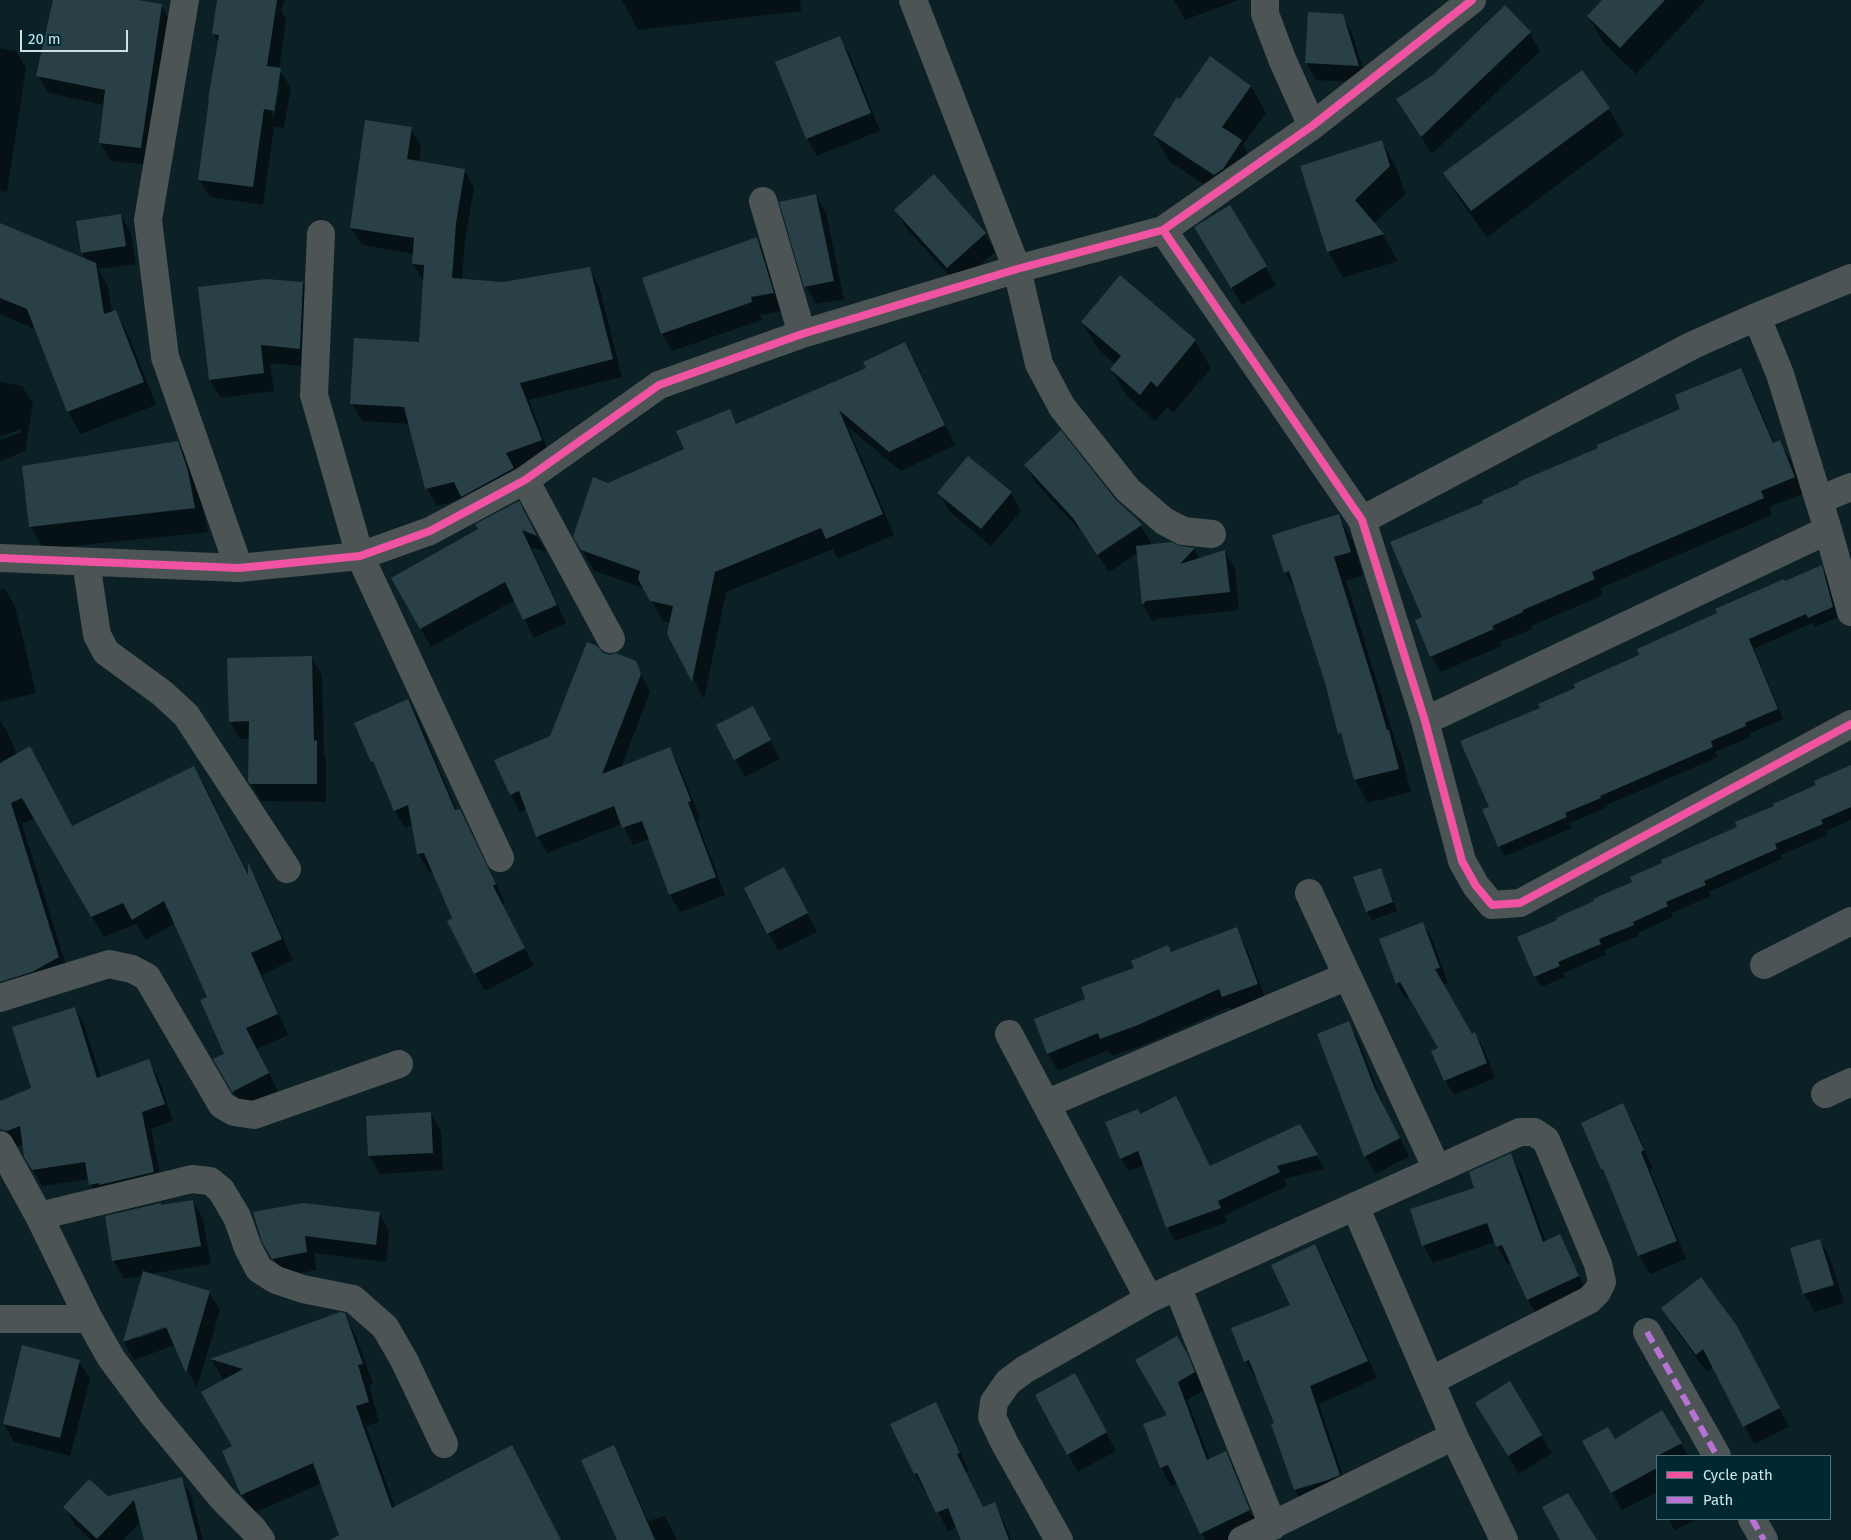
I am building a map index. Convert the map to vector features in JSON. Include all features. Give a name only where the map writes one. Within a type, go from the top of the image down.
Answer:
[{"type":"street","points":[[185,0],[148,220],[164,358],[239,568]]},
{"type":"street","points":[[913,0],[1018,269],[1039,364],[1062,407],[1128,490],[1164,521],[1183,531],[1212,534]]},
{"type":"street","points":[[1265,0],[1266,14],[1282,59],[1312,126]]},
{"type":"street","points":[[0,558],[239,568],[360,556],[430,531],[525,480],[659,385],[802,334],[1018,269],[1163,230],[1312,126],[1472,0]]},
{"type":"street","points":[[762,201],[802,334]]},
{"type":"street","points":[[1163,230],[1362,520],[1425,721],[1462,861],[1476,886],[1492,905],[1520,903],[1851,724]]},
{"type":"street","points":[[321,234],[314,394],[360,556],[500,858]]},
{"type":"street","points":[[1362,520],[1693,345],[1851,278]]},
{"type":"street","points":[[1754,318],[1762,330],[1780,374],[1820,500],[1851,612]]},
{"type":"street","points":[[525,480],[611,639]]},
{"type":"street","points":[[1820,500],[1851,487]]},
{"type":"street","points":[[1425,721],[1828,530]]},
{"type":"street","points":[[86,562],[97,635],[106,652],[162,693],[186,714],[287,869]]},
{"type":"street","points":[[1309,893],[1437,1169]]},
{"type":"street","points":[[1764,965],[1851,921]]},
{"type":"street","points":[[0,998],[109,964],[132,969],[147,977],[222,1105],[234,1112],[254,1115],[399,1064]]},
{"type":"street","points":[[1046,1104],[1347,976]]},
{"type":"street","points":[[1009,1034],[1149,1299]]},
{"type":"street","points":[[1825,1094],[1851,1082]]},
{"type":"street","points":[[1059,1540],[992,1417],[994,1402],[1008,1382],[1024,1370],[1149,1299],[1520,1132],[1534,1132],[1546,1140],[1598,1264],[1602,1282],[1597,1292],[1589,1300],[1430,1381]]},
{"type":"street","points":[[0,1145],[39,1216],[89,1320],[112,1358],[151,1412],[223,1499],[253,1529],[261,1540]]},
{"type":"street","points":[[39,1216],[192,1179],[210,1181],[222,1190],[237,1217],[248,1248],[259,1269],[276,1280],[303,1289],[353,1299],[385,1327],[404,1360],[444,1444]]},
{"type":"street","points":[[1354,1206],[1454,1436],[1504,1540]]},
{"type":"street","points":[[1177,1286],[1273,1526]]},
{"type":"street","points":[[0,1319],[89,1320]]},
{"type":"street","points":[[1647,1332],[1716,1455]]},
{"type":"street","points":[[1242,1540],[1454,1436]]},
{"type":"street","points":[[1753,1520],[1764,1540]]},
{"type":"building","points":[[53,0],[138,0],[162,4],[141,148],[99,143],[105,90],[36,76]]},
{"type":"building","points":[[217,0],[277,0],[267,66],[281,68],[274,111],[264,109],[253,187],[198,180],[208,100],[219,35],[212,34]]},
{"type":"building","points":[[1602,0],[1665,0],[1620,48],[1587,16]]},
{"type":"building","points":[[1505,5],[1531,32],[1421,137],[1396,99],[1433,75]]},
{"type":"building","points":[[1308,12],[1343,14],[1359,66],[1305,63]]},
{"type":"building","points":[[840,36],[871,113],[806,139],[775,62]]},
{"type":"building","points":[[1210,56],[1251,86],[1222,127],[1242,140],[1223,169],[1214,175],[1153,135],[1177,97],[1180,99]]},
{"type":"building","points":[[1582,70],[1610,108],[1471,211],[1443,173]]},
{"type":"building","points":[[365,120],[412,127],[407,159],[465,169],[456,223],[452,278],[503,282],[590,267],[613,359],[520,383],[542,440],[506,453],[514,468],[461,497],[454,482],[425,489],[404,407],[350,404],[354,338],[419,342],[424,265],[412,264],[414,238],[350,228]]},
{"type":"building","points":[[1382,140],[1390,166],[1355,200],[1384,234],[1327,252],[1300,166]]},
{"type":"building","points":[[934,174],[986,233],[947,268],[894,210]]},
{"type":"building","points":[[816,194],[834,281],[804,287],[779,202]]},
{"type":"building","points":[[1230,205],[1267,266],[1231,288],[1194,227]]},
{"type":"building","points":[[121,214],[126,246],[81,253],[76,221]]},
{"type":"building","points":[[0,223],[96,263],[104,314],[116,310],[144,382],[67,412],[27,309],[0,298]]},
{"type":"building","points":[[757,237],[774,293],[751,297],[752,302],[661,334],[642,278]]},
{"type":"building","points":[[1120,275],[1196,340],[1157,387],[1151,381],[1140,395],[1110,369],[1121,356],[1081,322]]},
{"type":"building","points":[[266,279],[303,282],[300,349],[261,345],[264,373],[209,380],[198,287]]},
{"type":"building","points":[[905,342],[945,425],[889,452],[839,410],[883,514],[826,539],[821,528],[715,572],[692,682],[667,634],[673,606],[650,601],[638,579],[640,571],[581,550],[573,537],[593,477],[608,483],[684,449],[676,431],[730,409],[736,424],[866,368],[863,362]]},
{"type":"building","points":[[1741,368],[1773,443],[1780,440],[1795,477],[1761,491],[1764,498],[1592,572],[1595,579],[1523,610],[1523,612],[1492,626],[1494,629],[1430,657],[1415,620],[1422,617],[1390,542],[1483,503],[1482,500],[1519,484],[1518,482],[1598,448],[1597,445],[1680,409],[1675,395]]},
{"type":"building","points":[[1061,430],[1116,500],[1142,525],[1097,555],[1073,518],[1024,465]]},
{"type":"building","points":[[178,441],[188,471],[195,508],[29,527],[22,466]]},
{"type":"building","points":[[968,456],[1012,492],[981,529],[937,493]]},
{"type":"building","points":[[519,501],[537,536],[522,530],[557,605],[523,620],[505,582],[420,629],[391,578],[478,529],[475,524]]},
{"type":"building","points":[[1339,514],[1351,552],[1334,557],[1387,730],[1389,730],[1399,769],[1354,780],[1341,733],[1338,734],[1326,686],[1289,571],[1284,573],[1272,535]]},
{"type":"building","points":[[1171,542],[1195,548],[1180,564],[1225,550],[1230,592],[1146,601],[1142,605],[1136,546]]},
{"type":"building","points":[[1822,565],[1833,607],[1808,618],[1806,614],[1749,639],[1778,709],[1745,723],[1746,726],[1711,741],[1713,747],[1600,796],[1601,798],[1565,813],[1567,817],[1498,847],[1482,809],[1489,807],[1460,741],[1540,708],[1538,704],[1575,688],[1574,684],[1639,655],[1637,649],[1717,613],[1715,609],[1784,579],[1785,581]]},
{"type":"building","points":[[587,642],[597,646],[603,653],[610,655],[616,653],[636,661],[641,674],[602,774],[670,747],[691,801],[688,802],[716,877],[669,895],[642,821],[622,828],[614,806],[536,837],[519,791],[510,795],[494,760],[550,736]]},
{"type":"building","points":[[312,656],[314,741],[317,740],[317,784],[250,784],[248,782],[249,721],[229,722],[227,658]]},
{"type":"building","points":[[408,699],[455,810],[460,809],[496,884],[493,886],[525,948],[474,974],[447,921],[452,918],[424,853],[417,854],[408,805],[394,811],[373,761],[371,762],[354,723]]},
{"type":"building","points":[[753,706],[771,740],[734,760],[716,725]]},
{"type":"building","points":[[30,746],[72,826],[194,766],[248,875],[248,862],[282,939],[251,953],[278,1014],[246,1028],[269,1073],[232,1092],[213,1059],[224,1054],[200,1000],[207,997],[164,901],[132,920],[123,903],[91,917],[22,798],[11,803],[59,957],[32,972],[0,982],[0,763]]},
{"type":"building","points":[[1851,765],[1851,807],[1821,820],[1823,824],[1775,844],[1777,849],[1704,881],[1706,885],[1666,902],[1668,906],[1633,922],[1634,925],[1599,939],[1601,944],[1558,962],[1560,966],[1534,977],[1517,937],[1557,920],[1556,918],[1594,901],[1593,899],[1632,882],[1630,877],[1662,863],[1661,860],[1737,827],[1735,822],[1774,806],[1773,804],[1816,785],[1814,781]]},
{"type":"building","points":[[784,867],[808,913],[767,934],[744,888]]},
{"type":"building","points":[[1381,868],[1393,902],[1366,912],[1353,877]]},
{"type":"building","points":[[1423,922],[1440,968],[1435,969],[1472,1034],[1475,1032],[1487,1063],[1444,1081],[1431,1051],[1438,1048],[1400,982],[1396,984],[1379,939]]},
{"type":"building","points":[[1237,927],[1258,984],[1222,997],[1219,989],[1138,1025],[1100,1039],[1098,1033],[1047,1054],[1034,1019],[1085,999],[1081,987],[1134,968],[1131,961],[1168,945],[1171,952]]},
{"type":"building","points":[[75,1007],[97,1078],[149,1059],[165,1104],[142,1112],[154,1172],[99,1185],[99,1183],[89,1185],[85,1162],[32,1170],[24,1157],[20,1126],[7,1131],[0,1129],[0,1101],[31,1088],[12,1027]]},
{"type":"building","points":[[1349,1021],[1375,1089],[1400,1138],[1364,1157],[1317,1034]]},
{"type":"building","points":[[1176,1096],[1210,1166],[1300,1124],[1318,1155],[1277,1166],[1280,1172],[1218,1201],[1221,1208],[1166,1228],[1138,1151],[1120,1159],[1105,1122],[1138,1109],[1140,1114]]},
{"type":"building","points":[[1623,1103],[1644,1150],[1641,1152],[1677,1241],[1638,1256],[1603,1169],[1601,1169],[1581,1123]]},
{"type":"building","points":[[431,1112],[433,1153],[368,1156],[366,1116]]},
{"type":"building","points":[[1511,1153],[1543,1242],[1560,1234],[1579,1276],[1527,1300],[1502,1245],[1496,1247],[1487,1223],[1422,1246],[1410,1209],[1474,1188],[1469,1172]]},
{"type":"building","points":[[193,1200],[201,1246],[112,1261],[105,1216],[161,1203],[161,1205]]},
{"type":"building","points":[[303,1203],[380,1212],[376,1245],[305,1236],[307,1252],[272,1259],[262,1242],[253,1212]]},
{"type":"building","points":[[1820,1239],[1834,1285],[1803,1294],[1790,1248]]},
{"type":"building","points":[[1315,1244],[1368,1361],[1310,1386],[1340,1475],[1294,1490],[1271,1424],[1274,1423],[1249,1360],[1244,1362],[1231,1328],[1290,1305],[1271,1265]]},
{"type":"building","points":[[143,1271],[210,1291],[186,1373],[166,1327],[123,1342]]},
{"type":"building","points":[[1701,1277],[1737,1326],[1780,1408],[1743,1427],[1703,1349],[1696,1355],[1661,1308]]},
{"type":"building","points":[[340,1312],[345,1313],[363,1364],[358,1365],[369,1402],[356,1406],[392,1508],[512,1445],[561,1540],[330,1540],[339,1535],[313,1463],[241,1495],[222,1451],[232,1446],[201,1392],[243,1369],[210,1359]]},
{"type":"building","points":[[1177,1336],[1195,1372],[1178,1382],[1207,1460],[1226,1451],[1250,1510],[1200,1534],[1168,1465],[1160,1468],[1143,1424],[1167,1415],[1135,1360]]},
{"type":"building","points":[[22,1345],[80,1360],[60,1438],[3,1424]]},
{"type":"building","points":[[1075,1373],[1107,1432],[1067,1455],[1035,1395]]},
{"type":"building","points":[[1510,1381],[1542,1435],[1508,1456],[1475,1403]]},
{"type":"building","points":[[936,1402],[960,1453],[957,1454],[983,1507],[995,1502],[1009,1540],[961,1540],[948,1508],[936,1513],[917,1473],[914,1474],[890,1424]]},
{"type":"building","points":[[1662,1410],[1682,1443],[1656,1455],[1656,1469],[1611,1493],[1582,1441],[1608,1427],[1615,1439]]},
{"type":"building","points":[[614,1445],[655,1540],[617,1540],[581,1460]]},
{"type":"building","points":[[182,1477],[198,1540],[144,1540],[134,1500],[97,1539],[63,1507],[89,1479],[108,1496]]},
{"type":"building","points":[[1568,1493],[1597,1540],[1560,1540],[1542,1507]]},
{"type":"marked path","points":[[1647,1332],[1716,1455]]},
{"type":"marked path","points":[[1753,1520],[1764,1540]]},
{"type":"cycle path","points":[[0,558],[239,568],[360,556],[430,531],[525,480],[659,385],[802,334],[1017,269],[1163,230],[1312,126],[1472,0]]},
{"type":"cycle path","points":[[1163,230],[1362,520],[1425,721],[1462,861],[1476,886],[1492,905],[1520,903],[1851,724]]}]
